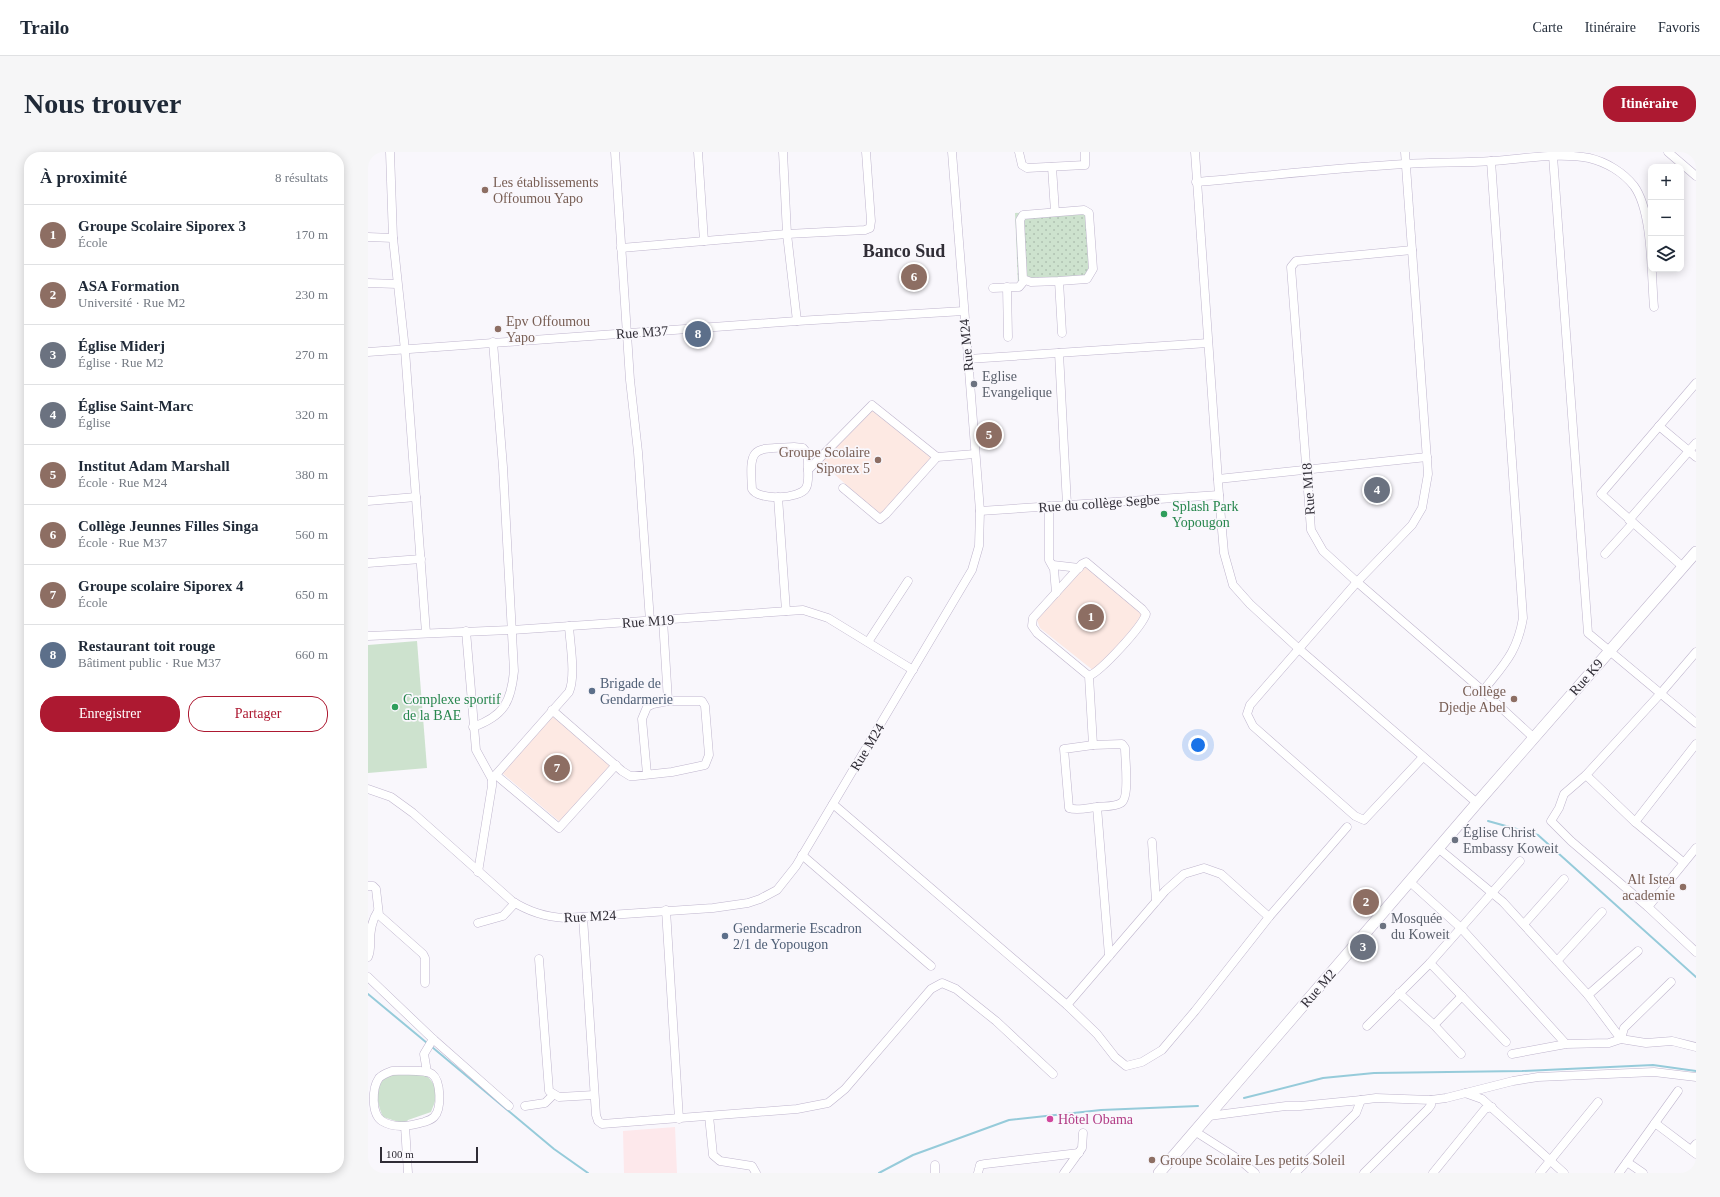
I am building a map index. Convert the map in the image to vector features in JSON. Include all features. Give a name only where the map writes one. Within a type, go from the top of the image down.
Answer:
[{"type":"street","points":[[390,152],[393,238],[397,284],[406,350],[426,632]]},
{"type":"street","points":[[615,152],[630,380],[638,452],[650,621]]},
{"type":"street","points":[[698,152],[704,241]]},
{"type":"street","points":[[783,152],[787,234],[797,321]]},
{"type":"street","points":[[621,248],[787,234],[865,230],[870,228],[871,222],[866,152]]},
{"type":"street","name":"Rue M24","points":[[368,789],[391,797],[413,813],[478,872],[515,903],[537,914],[553,917],[583,917],[725,907],[760,899],[777,890],[784,883],[913,670],[975,562],[979,546],[980,510],[952,152]]},
{"type":"street","points":[[1019,152],[1022,165],[1027,168],[1085,164],[1085,152]]},
{"type":"street","points":[[1195,152],[1224,553],[1233,585],[1250,604],[1299,648],[1477,803]]},
{"type":"street","points":[[1405,152],[1428,474],[1422,508],[1412,525],[1357,582],[1250,705],[1247,714],[1253,726],[1275,746],[1356,816],[1364,820],[1423,757]]},
{"type":"street","points":[[1668,152],[1696,176]]},
{"type":"street","points":[[1196,182],[1405,164],[1491,162],[1548,155],[1588,157],[1605,163],[1620,171],[1634,186],[1646,215],[1654,307]]},
{"type":"street","points":[[1548,155],[1588,633],[1696,723]]},
{"type":"street","points":[[1484,691],[1512,654],[1520,636],[1523,618],[1491,162]]},
{"type":"street","points":[[1052,167],[1054,212]]},
{"type":"street","points":[[993,288],[1021,286],[1024,280],[1021,216],[1054,212],[1088,211],[1092,230],[1093,269],[1091,275],[1087,279],[1059,281],[1024,280]]},
{"type":"street","points":[[368,237],[393,238]]},
{"type":"street","name":"Rue M18","points":[[1412,250],[1296,261],[1291,267],[1311,530],[1323,551],[1484,691],[1534,738]]},
{"type":"street","points":[[1059,281],[1062,333]]},
{"type":"street","points":[[368,283],[397,284]]},
{"type":"street","points":[[1007,287],[1008,337]]},
{"type":"street","name":"Rue M37","points":[[368,352],[964,310]]},
{"type":"street","points":[[473,727],[492,719],[500,713],[508,703],[514,671],[503,467],[493,342]]},
{"type":"street","points":[[968,359],[1208,343]]},
{"type":"street","points":[[1059,353],[1067,505]]},
{"type":"street","points":[[1683,567],[1602,497],[1602,492],[1696,383]]},
{"type":"street","points":[[808,470],[872,405],[937,457],[975,454]]},
{"type":"street","points":[[1659,426],[1696,457]]},
{"type":"street","points":[[1605,554],[1696,443]]},
{"type":"street","points":[[764,448],[803,448],[808,457],[808,470],[808,484],[806,489],[796,494],[778,497],[758,495],[752,488],[750,462],[757,451],[764,448]]},
{"type":"street","points":[[843,488],[880,519],[937,457]]},
{"type":"street","points":[[1218,479],[1427,457]]},
{"type":"street","name":"Rue du collège Segbe","points":[[980,510],[1219,495]]},
{"type":"street","points":[[368,501],[416,497]]},
{"type":"street","points":[[778,497],[786,611]]},
{"type":"street","points":[[1049,506],[1049,560],[1052,566],[1056,593]]},
{"type":"street","name":"Rue K9","points":[[1477,803],[1696,552]]},
{"type":"street","points":[[368,563],[421,559]]},
{"type":"street","points":[[1089,676],[1100,669],[1108,661],[1146,614],[1142,609],[1084,562],[1033,618],[1032,626],[1034,630],[1089,676],[1093,745]]},
{"type":"street","points":[[1052,566],[1079,568]]},
{"type":"street","points":[[868,642],[908,581]]},
{"type":"street","name":"Rue M19","points":[[368,636],[426,632],[512,630],[803,610],[828,618],[913,670]]},
{"type":"street","points":[[663,620],[668,702]]},
{"type":"street","points":[[478,872],[490,809],[494,777],[569,692],[571,687],[569,626]]},
{"type":"street","points":[[466,631],[476,750],[494,777],[560,828],[616,766]]},
{"type":"street","points":[[1696,652],[1661,694],[1586,775],[1564,794],[1552,821],[1567,838],[1648,907],[1696,952]]},
{"type":"street","points":[[552,710],[616,766],[630,776],[647,774],[701,767],[708,760],[704,703],[699,700],[668,702],[653,704],[647,707],[642,715],[647,774]]},
{"type":"street","points":[[1122,744],[1125,748],[1126,798],[1120,804],[1097,807],[1070,809],[1067,798],[1064,749],[1093,745],[1122,744]]},
{"type":"street","points":[[1635,822],[1696,744]]},
{"type":"street","points":[[1586,775],[1635,822],[1683,862]]},
{"type":"street","name":"Rue M2","points":[[1159,1173],[1196,1132],[1477,803]]},
{"type":"street","points":[[833,804],[1067,1005],[1097,1034],[1120,1062],[1126,1066],[1142,1062],[1162,1050],[1195,1011],[1269,917],[1346,827]]},
{"type":"street","points":[[1097,807],[1109,956]]},
{"type":"street","points":[[1152,842],[1156,901]]},
{"type":"street","points":[[1438,848],[1492,892],[1524,924],[1588,995],[1621,1039]]},
{"type":"street","points":[[1648,907],[1683,862],[1696,848]]},
{"type":"street","points":[[802,855],[931,966]]},
{"type":"street","points":[[1367,1026],[1398,993],[1430,963],[1520,860]]},
{"type":"street","points":[[1067,1005],[1156,901],[1184,874],[1204,868],[1221,874],[1231,881],[1269,917]]},
{"type":"street","points":[[1524,924],[1564,879]]},
{"type":"street","points":[[1410,882],[1461,928],[1566,1044]]},
{"type":"street","points":[[368,886],[373,886],[376,889],[378,911],[382,919],[423,954],[425,958],[425,983]]},
{"type":"street","points":[[478,923],[498,919],[515,903]]},
{"type":"street","points":[[666,910],[679,1119]]},
{"type":"street","points":[[368,957],[370,951],[370,932],[372,922],[378,911]]},
{"type":"street","points":[[1557,961],[1602,912]]},
{"type":"street","points":[[583,917],[594,1095],[596,1116],[598,1121],[602,1124],[607,1125],[803,1109],[828,1102],[844,1089],[931,989],[942,983],[956,989],[996,1021],[1053,1074]]},
{"type":"street","points":[[1588,995],[1638,951]]},
{"type":"street","points":[[539,959],[549,1091],[553,1095],[559,1097],[594,1095]]},
{"type":"street","points":[[1430,963],[1506,1042]]},
{"type":"street","points":[[368,977],[430,1043],[509,1106]]},
{"type":"street","points":[[1621,1039],[1624,1028],[1671,982]]},
{"type":"street","points":[[1398,993],[1434,1025],[1461,1054]]},
{"type":"street","points":[[1434,1025],[1462,996]]},
{"type":"street","points":[[1512,1054],[1566,1044],[1602,1043],[1621,1039],[1646,1043],[1672,1041],[1696,1047]]},
{"type":"street","points":[[426,1072],[424,1054],[430,1043]]},
{"type":"street","points":[[392,1071],[426,1072],[431,1074],[437,1082],[438,1110],[434,1117],[429,1121],[405,1126],[388,1124],[381,1120],[377,1115],[375,1106],[376,1084],[380,1078],[392,1071]]},
{"type":"street","points":[[1209,1116],[1286,1106],[1300,1106],[1376,1098],[1431,1100],[1513,1081],[1538,1077],[1654,1072],[1696,1077]]},
{"type":"street","points":[[1619,1173],[1678,1091]]},
{"type":"street","points":[[1464,1093],[1482,1099],[1564,1173]]},
{"type":"street","points":[[525,1106],[545,1103],[553,1095]]},
{"type":"street","points":[[1294,1173],[1356,1113],[1361,1100]]},
{"type":"street","points":[[1364,1173],[1428,1109],[1431,1105],[1431,1100]]},
{"type":"street","points":[[1540,1173],[1549,1160],[1598,1102]]},
{"type":"street","points":[[1433,1173],[1485,1109],[1492,1107]]},
{"type":"street","points":[[709,1116],[713,1155],[720,1161],[752,1166],[756,1173]]},
{"type":"street","points":[[1655,1123],[1694,1149]]},
{"type":"street","points":[[405,1126],[408,1173]]},
{"type":"street","points":[[1196,1132],[1240,1160],[1255,1173]]},
{"type":"street","points":[[1064,1173],[1079,1153],[1083,1143],[1083,1133]]},
{"type":"street","points":[[978,1173],[980,1165],[985,1164],[1079,1153]]},
{"type":"street","points":[[1627,1162],[1643,1173]]},
{"type":"shaded area","name":"Groupe Scolaire Siporex 5","points":[[873,406],[934,458],[881,516],[822,463]]},
{"type":"shaded area","points":[[1086,563],[1144,614],[1100,667],[1094,671],[1040,628],[1037,620]]},
{"type":"shaded area","points":[[554,713],[613,764],[560,822],[501,772]]},
{"type":"shaded area","points":[[675,1127],[677,1173],[624,1173],[623,1131]]},
{"type":"green space","points":[[1086,209],[1090,280],[1018,284],[1015,213]]},
{"type":"green space","name":"Complexe sportif de la BAE","points":[[417,641],[427,768],[368,773],[368,645]]},
{"type":"green space","points":[[396,1072],[425,1074],[430,1079],[436,1091],[431,1112],[408,1120],[405,1124],[383,1117],[378,1102],[378,1086],[384,1077]]},
{"type":"waterway","points":[[1488,821],[1538,835],[1696,977]]},
{"type":"waterway","points":[[368,994],[427,1043]]},
{"type":"waterway","points":[[432,1047],[554,1149],[588,1173]]},
{"type":"waterway","points":[[1244,1098],[1323,1078],[1374,1073],[1522,1071],[1653,1065],[1696,1071]]},
{"type":"waterway","points":[[879,1173],[913,1155],[1009,1120],[1101,1110],[1198,1106]]},
{"type":"place","name":"Les établissements Offoumou Yapo","points":[[485,190]]},
{"type":"place","name":"Collège Jeunnes Filles Singa","points":[[914,277]]},
{"type":"place","name":"Epv Offoumou Yapo","points":[[498,329]]},
{"type":"place","name":"Restaurant toit rouge","points":[[698,334]]},
{"type":"place","name":"Eglise Evangelique","points":[[974,384]]},
{"type":"place","name":"Institut Adam Marshall","points":[[989,435]]},
{"type":"place","name":"Groupe Scolaire Siporex 5","points":[[878,460]]},
{"type":"place","name":"Église Saint-Marc","points":[[1377,490]]},
{"type":"place","name":"Splash Park Yopougon","points":[[1164,514]]},
{"type":"place","name":"Groupe Scolaire Siporex 3","points":[[1091,617]]},
{"type":"place","name":"Brigade de Gendarmerie","points":[[592,691]]},
{"type":"place","name":"Collège Djedje Abel","points":[[1514,699]]},
{"type":"place","name":"Complexe sportif de la BAE","points":[[395,707]]},
{"type":"place","name":"Groupe scolaire Siporex 4","points":[[557,768]]},
{"type":"place","name":"Église Christ Embassy Koweit","points":[[1455,840]]},
{"type":"place","name":"Alt Istea academie","points":[[1683,887]]},
{"type":"place","name":"ASA Formation","points":[[1366,902]]},
{"type":"place","name":"Mosquée du Koweit","points":[[1383,926]]},
{"type":"place","name":"Gendarmerie Escadron 2/1 de Yopougon","points":[[725,936]]},
{"type":"place","name":"Église Miderj","points":[[1363,947]]},
{"type":"place","name":"Hôtel Obama","points":[[1050,1119]]},
{"type":"place","name":"Groupe Scolaire Les petits Soleil","points":[[1152,1160]]},
{"type":"district","name":"Banco Sud","points":[[904,251]]}]
